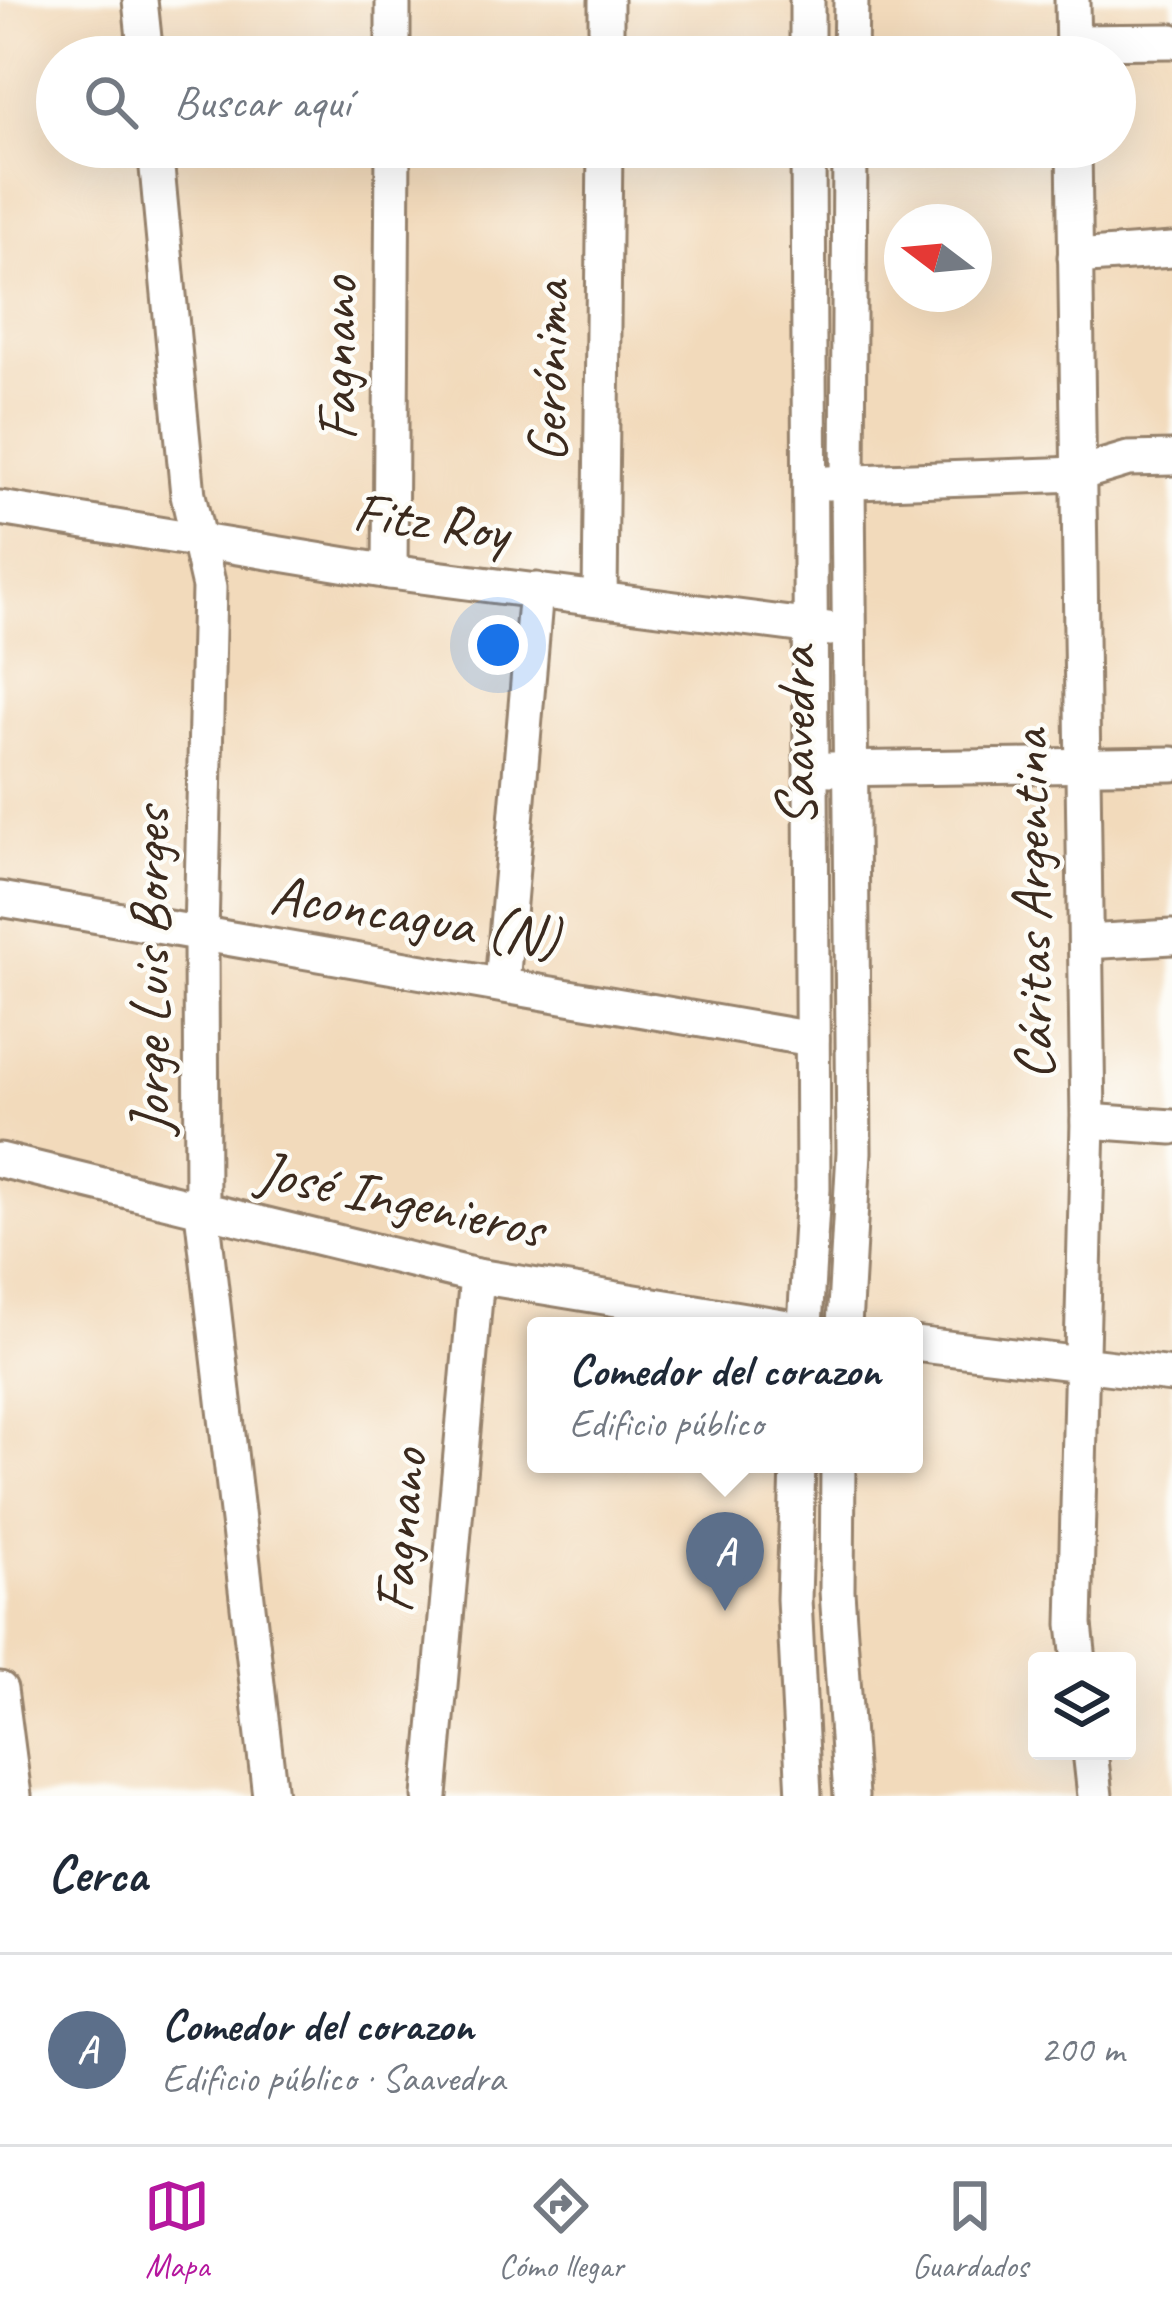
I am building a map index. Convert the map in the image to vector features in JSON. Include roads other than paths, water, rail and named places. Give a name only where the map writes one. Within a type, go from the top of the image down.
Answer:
[{"type":"street","points":[[140,0],[144,36]]},
{"type":"street","points":[[393,0],[393,36]]},
{"type":"street","points":[[606,0],[606,36]]},
{"type":"street","points":[[807,0],[808,36]]},
{"type":"street","points":[[850,0],[850,36]]},
{"type":"street","points":[[1072,0],[1073,36]]},
{"type":"street","points":[[1136,44],[1172,41]]},
{"type":"street","name":"Jorge Luis Borges","points":[[156,168],[188,495],[209,587],[201,935],[202,1210],[270,1796]]},
{"type":"street","name":"Fagnano","points":[[390,572],[392,168]]},
{"type":"street","name":"Gerónima","points":[[600,598],[605,168]]},
{"type":"street","name":"Saavedra","points":[[806,1317],[813,1189],[808,168]]},
{"type":"street","name":"Saavedra","points":[[845,1317],[854,1152],[850,168]]},
{"type":"street","name":"Cáritas Argentina","points":[[1073,168],[1088,1121],[1078,1652]]},
{"type":"street","points":[[1075,257],[1172,250]]},
{"type":"street","points":[[811,483],[1078,474],[1128,459],[1172,458]]},
{"type":"street","name":"Fitz Roy","points":[[0,508],[390,572],[849,631]]},
{"type":"street","points":[[502,984],[536,590]]},
{"type":"street","points":[[810,769],[1172,764]]},
{"type":"street","name":"Aconcagua (N)","points":[[0,899],[812,1039]]},
{"type":"street","points":[[1086,942],[1172,937]]},
{"type":"street","points":[[1088,1121],[1172,1127]]},
{"type":"street","name":"José Ingenieros","points":[[0,1160],[477,1276],[727,1317]]},
{"type":"street","name":"Fagnano","points":[[430,1796],[477,1276]]},
{"type":"street","points":[[923,1345],[1172,1375]]},
{"type":"street","points":[[798,1473],[794,1599],[804,1796]]},
{"type":"street","points":[[838,1473],[837,1591],[851,1796]]},
{"type":"street","points":[[0,1689],[14,1796]]},
{"type":"street","points":[[1091,1760],[1096,1796]]},
{"type":"place","name":"Comedor del corazon","points":[[725,1611]]}]
